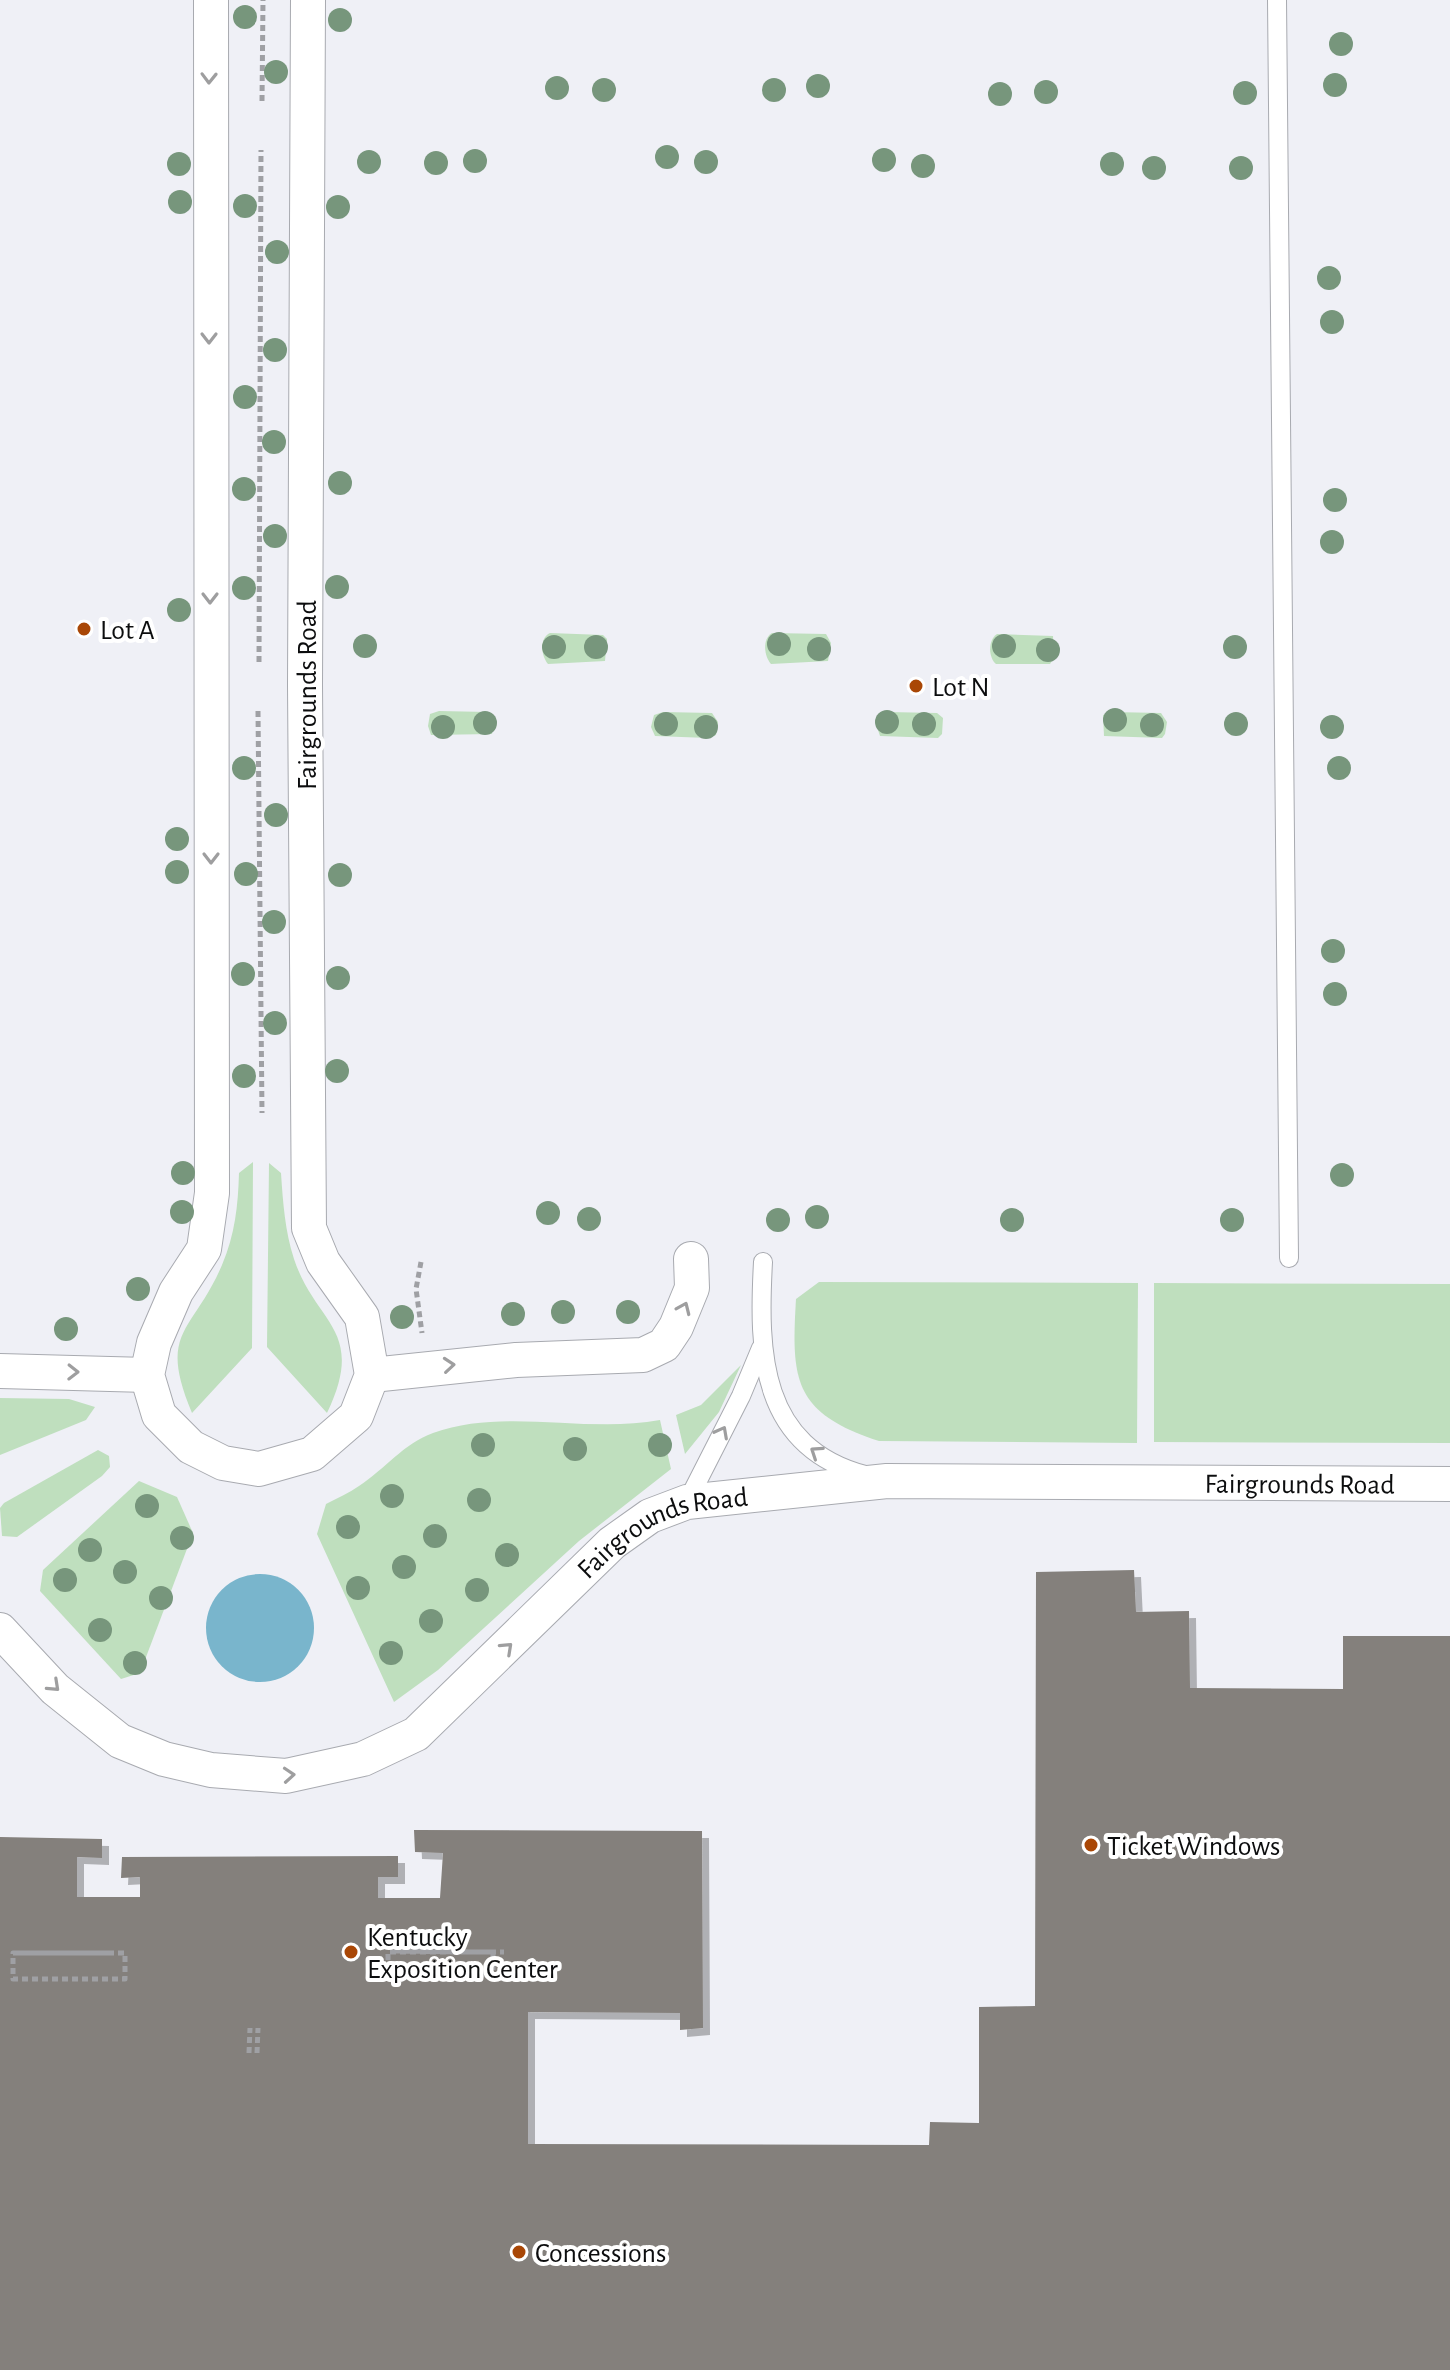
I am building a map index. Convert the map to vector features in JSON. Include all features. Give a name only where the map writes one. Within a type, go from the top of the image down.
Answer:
[{"type":"street","points":[[211,0],[212,1193],[204,1249],[176,1292],[154,1343],[147,1375],[159,1415],[191,1447],[223,1463],[259,1469],[312,1454],[356,1416],[372,1375],[516,1360],[643,1355],[664,1345],[676,1327],[692,1288],[691,1259]]},
{"type":"street","name":"Fairgrounds Road","points":[[308,0],[305,685],[309,1228],[323,1262],[362,1317],[372,1375]]},
{"type":"street","points":[[0,1371],[147,1375]]},
{"type":"street","name":"Fairgrounds Road","points":[[0,1630],[55,1689],[120,1741],[164,1759],[211,1770],[286,1776],[363,1759],[416,1734],[612,1543],[650,1516],[687,1502],[887,1481],[1450,1484]]},
{"type":"lane","points":[[1277,0],[1289,1258]]},
{"type":"lane","points":[[763,1262],[761,1348],[773,1400],[807,1449],[844,1469],[887,1481]]},
{"type":"lane","points":[[687,1502],[741,1396],[761,1348]]},
{"type":"path","points":[[262,101],[263,0]]},
{"type":"path","points":[[259,662],[261,150]]},
{"type":"path","points":[[258,711],[262,1113]]},
{"type":"path","points":[[421,1262],[416,1289],[423,1342]]},
{"type":"path","points":[[395,1951],[409,1952],[423,1952],[438,1952],[452,1952],[493,1952],[493,1975],[388,1974],[388,1952],[400,1952],[415,1952],[429,1952],[504,1952]]},
{"type":"path","points":[[18,1953],[125,1953],[125,1979],[13,1979],[13,1953],[111,1953]]},
{"type":"path","points":[[249,2053],[250,2028]]},
{"type":"path","points":[[257,2053],[258,2028]]},
{"type":"green space","points":[[772,633],[826,634],[831,643],[828,661],[771,664],[765,648]]},
{"type":"green space","points":[[997,634],[1053,636],[1054,658],[1050,664],[996,664],[990,649]]},
{"type":"green space","points":[[546,635],[603,635],[607,639],[605,661],[548,664],[542,647]]},
{"type":"green space","points":[[439,711],[488,712],[494,722],[492,734],[431,735],[428,726],[430,714]]},
{"type":"green space","points":[[663,712],[712,713],[718,722],[716,735],[708,738],[655,736],[651,727],[654,715]]},
{"type":"green space","points":[[888,712],[937,713],[943,718],[942,734],[938,738],[880,736],[877,727],[879,715]]},
{"type":"green space","points":[[1112,712],[1161,713],[1167,722],[1165,734],[1162,738],[1104,736],[1103,715]]},
{"type":"green space","points":[[253,1162],[252,1348],[192,1413],[182,1386],[178,1348],[183,1333],[222,1265],[235,1220],[239,1173]]},
{"type":"green space","points":[[269,1163],[281,1173],[286,1227],[294,1259],[303,1281],[334,1329],[340,1345],[342,1363],[338,1385],[327,1413],[267,1347]]},
{"type":"green space","points":[[819,1282],[1138,1283],[1137,1443],[879,1441],[829,1419],[804,1390],[795,1352],[796,1299]]},
{"type":"green space","points":[[1154,1283],[1450,1284],[1450,1443],[1154,1442]]},
{"type":"green space","points":[[741,1365],[719,1412],[685,1454],[676,1415],[701,1405]]},
{"type":"green space","points":[[0,1398],[69,1399],[95,1407],[86,1420],[0,1455]]},
{"type":"green space","points":[[660,1420],[671,1469],[579,1541],[438,1670],[394,1702],[317,1534],[326,1504],[359,1486],[422,1438],[460,1426],[517,1421],[632,1424]]},
{"type":"green space","points":[[98,1450],[109,1456],[110,1467],[102,1476],[17,1537],[2,1536],[0,1508],[4,1503]]},
{"type":"green space","points":[[139,1481],[177,1497],[193,1533],[140,1673],[121,1679],[40,1591],[43,1570]]},
{"type":"water","points":[[260,1574],[281,1578],[298,1590],[310,1607],[314,1628],[310,1649],[298,1666],[281,1678],[260,1682],[239,1678],[222,1666],[210,1649],[206,1628],[210,1607],[222,1590],[239,1578]]},
{"type":"building","name":"Kentucky Exposition Center","points":[[1134,1570],[1136,1612],[1189,1611],[1190,1688],[1343,1689],[1343,1636],[1450,1636],[1450,2370],[0,2370],[0,1837],[102,1839],[102,1858],[77,1857],[77,1897],[140,1897],[140,1877],[121,1878],[122,1857],[398,1856],[398,1877],[378,1877],[378,1898],[440,1898],[443,1853],[415,1852],[414,1830],[702,1831],[703,2028],[680,2030],[680,2013],[528,2012],[528,2144],[929,2145],[930,2122],[979,2123],[979,2007],[1035,2006],[1036,1572]]},
{"type":"place","name":"Lot A","points":[[84,629]]},
{"type":"place","name":"Lot N","points":[[916,686]]},
{"type":"place","name":"Ticket Windows","points":[[1091,1845]]},
{"type":"place","name":"Kentucky Exposition Center","points":[[351,1952]]},
{"type":"place","name":"Concessions","points":[[519,2252]]}]
